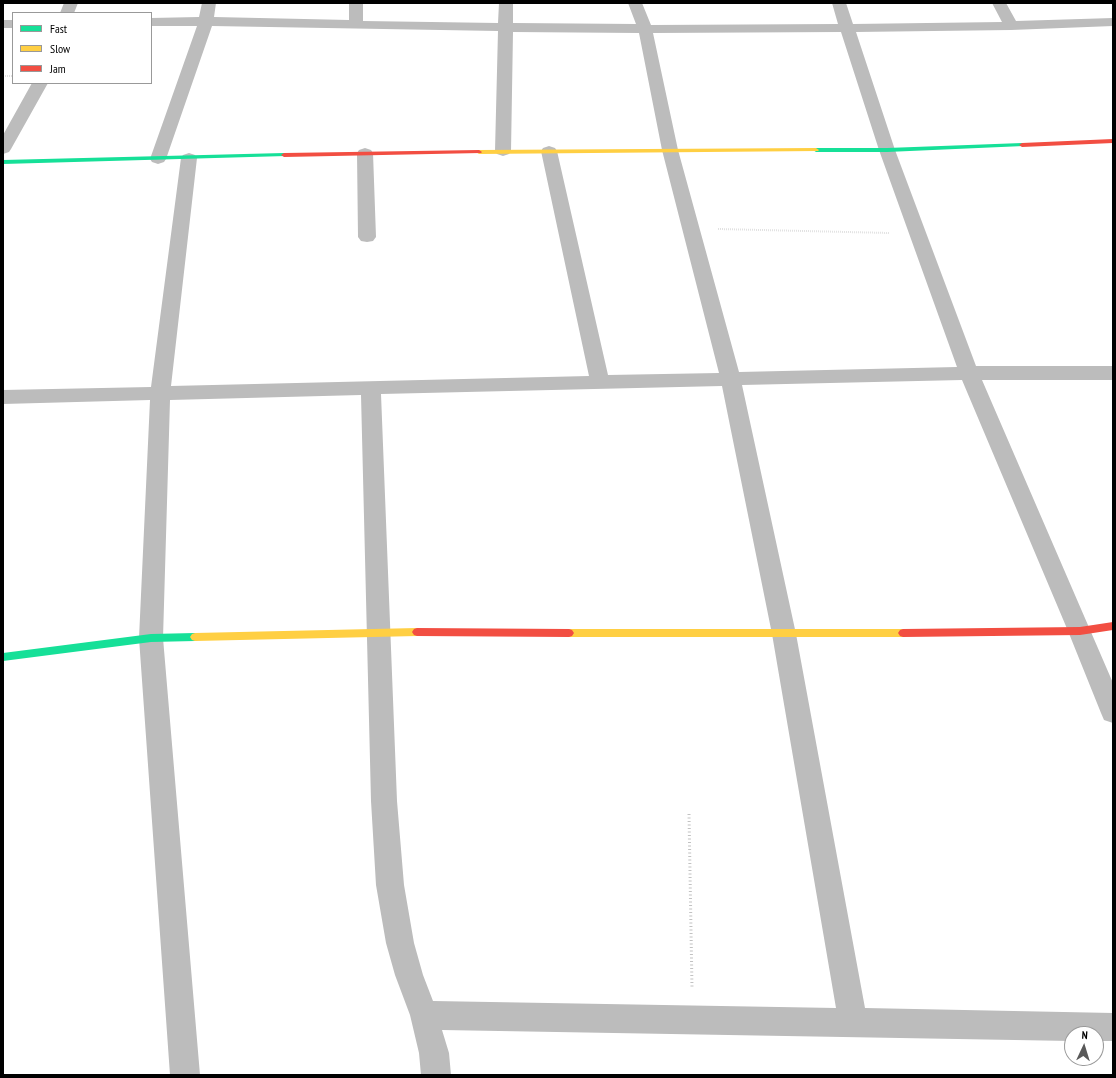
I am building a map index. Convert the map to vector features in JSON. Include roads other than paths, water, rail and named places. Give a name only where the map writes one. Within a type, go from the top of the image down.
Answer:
[{"type":"street","points":[[158,159],[206,21],[209,3]]},
{"type":"street","points":[[356,3],[356,25]]},
{"type":"street","points":[[503,151],[506,3]]},
{"type":"street","points":[[634,3],[645,29],[670,150],[731,380],[784,634],[854,1023]]},
{"type":"street","points":[[838,3],[887,150],[969,373],[1080,631],[1113,713]]},
{"type":"street","points":[[999,3],[1011,26]]},
{"type":"street","points":[[152,22],[206,21],[356,25],[645,29],[1011,26],[1113,22]]},
{"type":"street","points":[[3,149],[39,84]]},
{"type":"street","points":[[3,162],[503,151],[887,150],[1113,141]]},
{"type":"street","points":[[549,151],[600,382]]},
{"type":"street","points":[[365,153],[367,237]]},
{"type":"street","points":[[185,1075],[151,638],[160,392],[188,158]]},
{"type":"street","points":[[3,397],[969,373],[1113,373]]},
{"type":"street","points":[[371,388],[384,801],[390,885],[400,943],[409,975],[424,1015],[434,1053],[436,1075]]},
{"type":"street","points":[[3,657],[151,638],[379,632],[784,634],[1080,631],[1113,626]]},
{"type":"street","points":[[424,1015],[1113,1027]]}]
